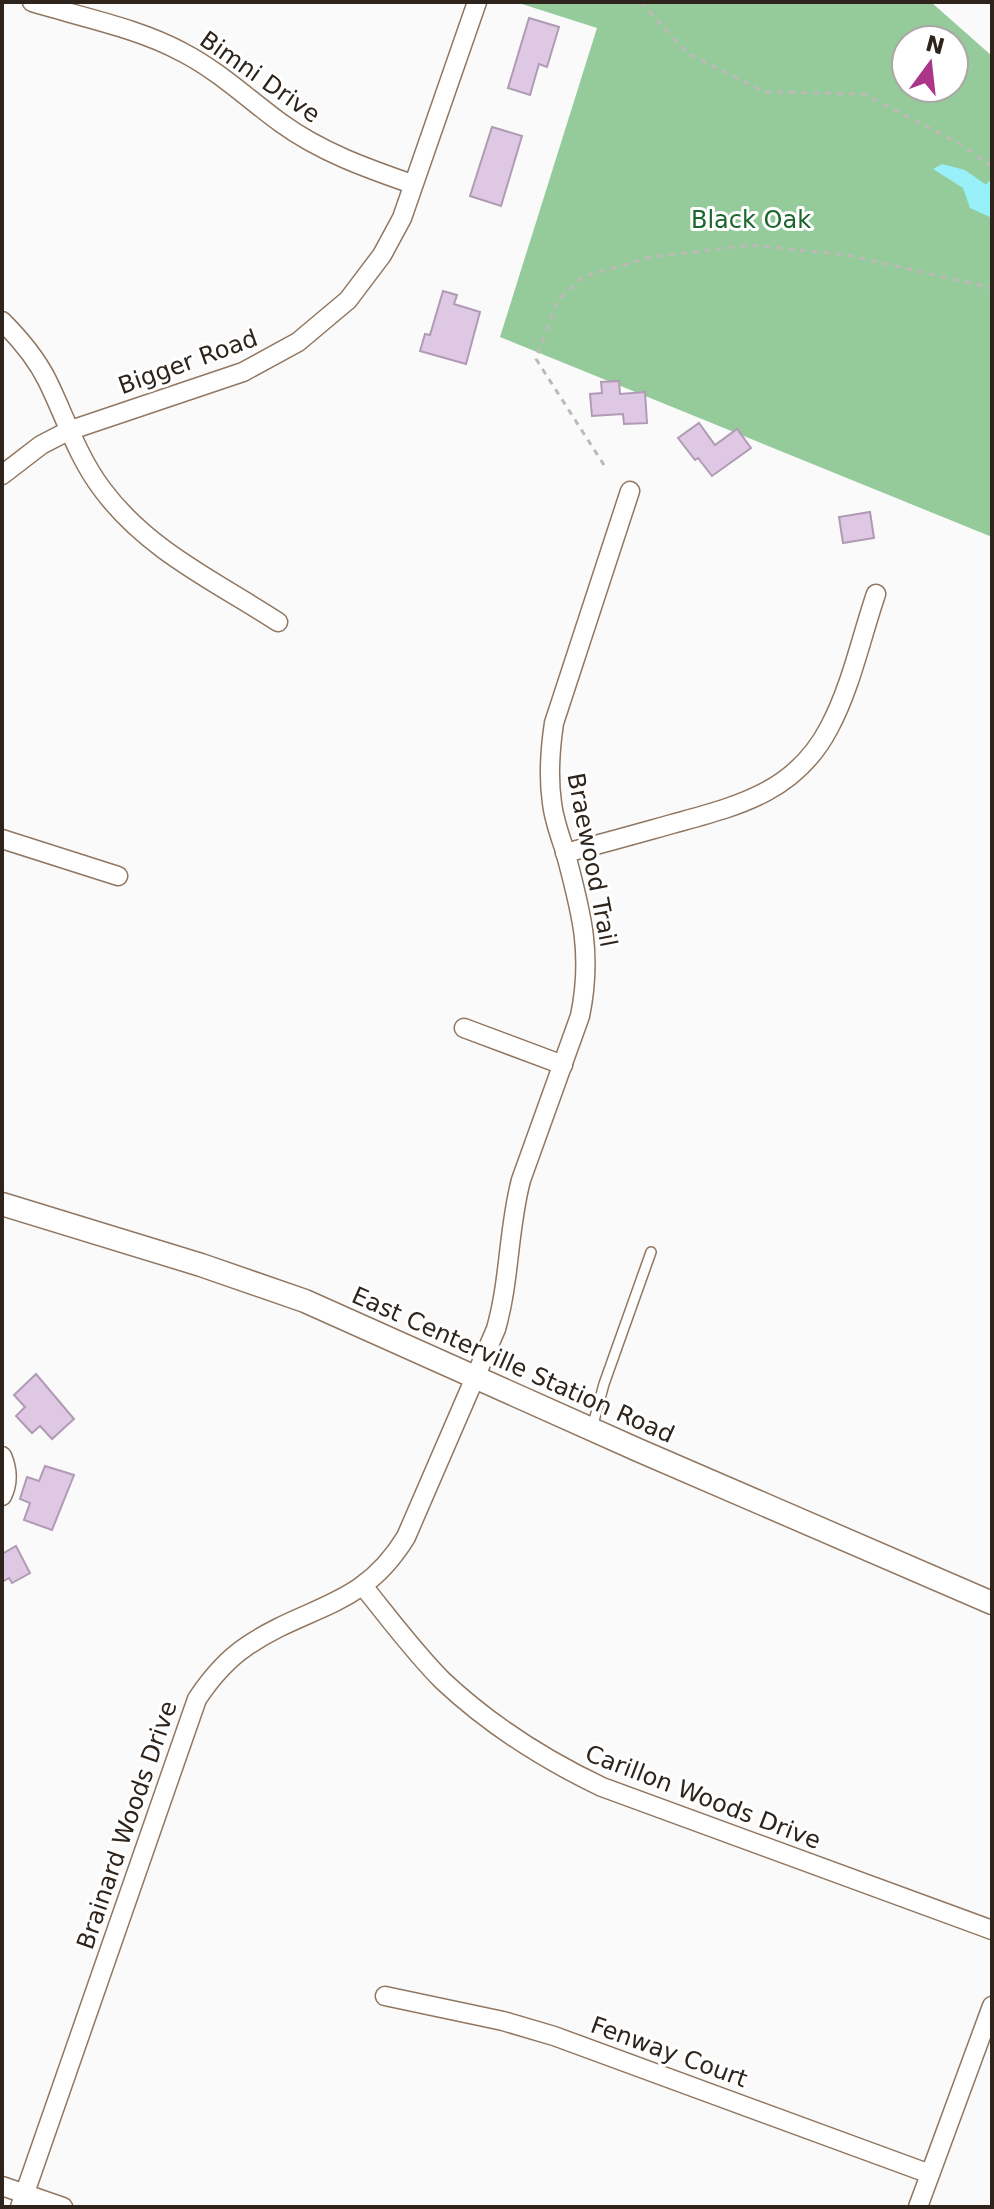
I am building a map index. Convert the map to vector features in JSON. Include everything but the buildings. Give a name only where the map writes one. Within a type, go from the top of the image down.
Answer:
[{"type":"street","name":"Bimni Drive","points":[[32,2],[159,41],[180,51],[221,75],[282,123],[318,146],[355,164],[412,184]]},
{"type":"street","name":"Bigger Road","points":[[2,475],[41,445],[68,431],[243,372],[298,342],[332,315],[365,280],[402,218],[477,2]]},
{"type":"street","points":[[2,321],[25,347],[46,379],[68,431],[101,488],[134,527],[191,570],[278,622]]},
{"type":"street","name":"Braewood Trail","points":[[476,1377],[503,1304],[521,1180],[580,1016],[587,955],[585,931],[553,807],[549,754],[554,723],[630,491]]},
{"type":"street","points":[[565,853],[735,807],[781,784],[806,761],[828,731],[838,710],[876,594]]},
{"type":"street","points":[[2,839],[118,876]]},
{"type":"street","points":[[464,1028],[563,1065]]},
{"type":"street","name":"East Centerville Station Road","points":[[2,1204],[201,1265],[305,1301],[992,1603]]},
{"type":"street","name":"Brainard Woods Drive","points":[[22,2200],[197,1699],[211,1678],[245,1647],[347,1598],[385,1567],[406,1537],[476,1377]]},
{"type":"street","points":[[2,1456],[7,1468],[7,1481],[2,1496]]},
{"type":"street","name":"Carillon Woods Drive","points":[[363,1586],[442,1680],[494,1724],[563,1769],[602,1787],[992,1930]]},
{"type":"street","name":"Fenway Court","points":[[385,1996],[503,2021],[554,2036],[930,2174]]},
{"type":"street","points":[[918,2207],[992,2006]]},
{"type":"street","points":[[2,2186],[22,2200],[63,2207]]},
{"type":"lane","points":[[592,1428],[651,1252]]},
{"type":"path","points":[[641,2],[687,53],[765,92],[864,94],[964,146],[992,167]]},
{"type":"path","points":[[604,465],[536,359],[557,301],[582,277],[651,257],[750,245],[847,255],[992,288]]},
{"type":"green space","name":"Black Oak","points":[[931,2],[956,24],[890,24],[890,104],[970,104],[970,37],[992,56],[992,537],[500,337],[597,28],[522,4]]},
{"type":"water","points":[[942,164],[965,170],[992,189],[992,218],[970,208],[963,188],[933,169]]},
{"type":"waterway","points":[[988,186],[992,182]]}]
